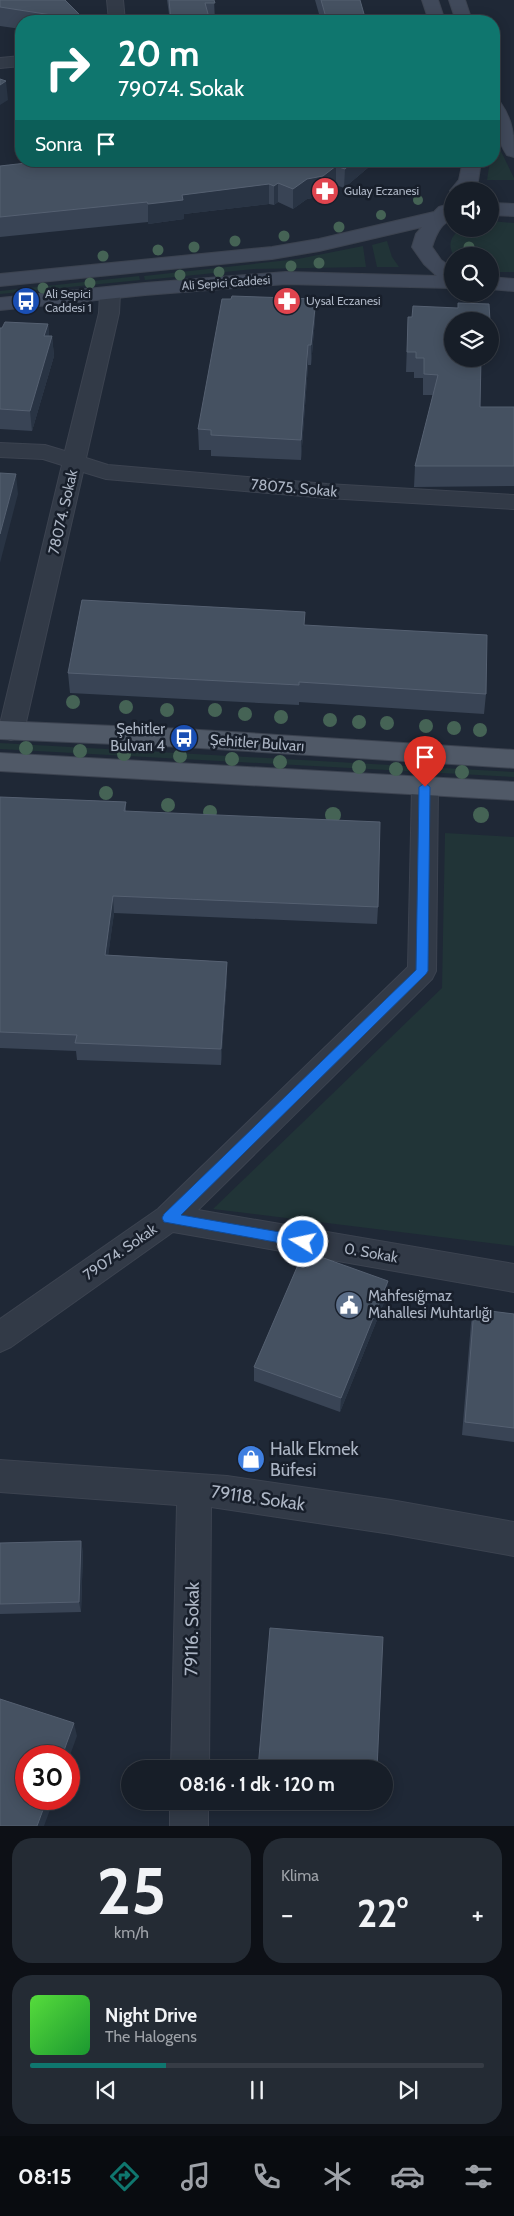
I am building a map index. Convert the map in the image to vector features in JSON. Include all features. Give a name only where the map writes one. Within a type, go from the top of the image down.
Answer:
[{"type":"main road","points":[[430,0],[435,15]]},
{"type":"main road","points":[[457,0],[462,15]]},
{"type":"main road","points":[[500,120],[514,151]]},
{"type":"main road","points":[[467,182],[471,167]]},
{"type":"main road","points":[[499,209],[514,210]]},
{"type":"main road","name":"Ali Sepici Caddesi","points":[[0,280],[272,253],[319,245],[444,212]]},
{"type":"main road","points":[[444,216],[426,234],[422,247],[432,263],[444,272]]},
{"type":"main road","name":"Ali Sepici Caddesi","points":[[0,304],[286,278],[444,282]]},
{"type":"main road","points":[[499,283],[514,284]]},
{"type":"main road","name":"Şehitler Bulvarı","points":[[5,730],[184,738],[514,759]]},
{"type":"main road","points":[[0,762],[514,791]]},
{"type":"street","points":[[115,0],[116,15]]},
{"type":"street","points":[[0,63],[15,62]]},
{"type":"street","name":"78074. Sokak","points":[[5,730],[75,461],[110,313],[110,293]]},
{"type":"street","name":"78075. Sokak","points":[[0,450],[44,452],[106,472],[327,491],[514,502]]},
{"type":"street","name":"79074. Sokak","points":[[0,1337],[169,1218],[422,971],[425,787]]},
{"type":"street","name":"0. Sokak","points":[[169,1218],[514,1278]]},
{"type":"street","name":"79118. Sokak","points":[[0,1476],[194,1489],[391,1517],[514,1539]]},
{"type":"street","name":"79116. Sokak","points":[[190,1760],[194,1489]]},
{"type":"street","points":[[189,1810],[189,1826]]},
{"type":"green space","points":[[500,149],[514,180],[487,180],[489,167],[500,167]]},
{"type":"green space","points":[[499,222],[514,223],[514,272],[499,272],[499,247],[451,247],[453,237],[499,237]]},
{"type":"green space","points":[[387,241],[392,257],[399,267],[377,267],[372,245]]},
{"type":"green space","points":[[363,246],[366,267],[254,269],[145,280],[144,276],[298,259]]},
{"type":"green space","points":[[139,276],[140,280],[0,294],[0,291]]},
{"type":"green space","points":[[0,743],[514,772],[514,777],[0,749]]},
{"type":"green space","points":[[445,833],[514,837],[514,1246],[213,1209],[442,988]]},
{"type":"building","points":[[0,0],[65,0],[80,15],[52,15],[0,7]]},
{"type":"building","points":[[169,0],[214,0],[215,3],[205,3],[208,15],[170,15]]},
{"type":"building","points":[[321,0],[360,0],[364,15],[325,15]]},
{"type":"building","points":[[0,79],[6,81],[0,85]]},
{"type":"building","points":[[15,164],[15,167],[335,167],[323,176],[307,179],[293,189],[278,183],[274,186],[269,184],[182,195],[183,200],[0,217],[0,166]]},
{"type":"building","points":[[232,296],[316,299],[311,345],[308,345],[301,440],[211,435],[211,430],[198,429],[222,299],[231,299]]},
{"type":"building","points":[[458,303],[489,304],[489,312],[444,312],[444,367],[481,367],[480,407],[514,407],[514,466],[415,466],[438,375],[424,374],[424,358],[416,358],[416,352],[407,352],[408,317],[412,317],[413,306],[458,308]]},
{"type":"building","points":[[5,322],[48,324],[44,336],[52,336],[30,411],[0,409],[0,328],[2,328]]},
{"type":"building","points":[[0,473],[16,474],[0,534]]},
{"type":"building","points":[[82,600],[305,612],[304,625],[487,635],[486,694],[299,682],[299,685],[68,673]]},
{"type":"building","points":[[0,797],[126,802],[124,811],[380,822],[378,907],[113,896],[105,955],[227,962],[221,1049],[75,1043],[77,1035],[0,1032]]},
{"type":"building","points":[[304,1251],[388,1281],[341,1398],[254,1367]]},
{"type":"building","points":[[474,1309],[514,1314],[514,1428],[465,1422]]},
{"type":"building","points":[[81,1541],[79,1602],[0,1604],[0,1543]]},
{"type":"building","points":[[270,1628],[383,1637],[377,1760],[259,1760]]},
{"type":"building","points":[[0,1699],[74,1723],[66,1745],[15,1745],[15,1810],[43,1810],[37,1826],[0,1826]]},
{"type":"place","name":"Gulay Eczanesi","points":[[325,191]]},
{"type":"place","name":"Ali Sepici Caddesi 1","points":[[26,301]]},
{"type":"place","name":"Uysal Eczanesi","points":[[287,301]]},
{"type":"place","name":"Şehitler Bulvarı 4","points":[[184,738]]},
{"type":"place","name":"Mahfesığmaz Mahallesi Muhtarlığı","points":[[349,1305]]},
{"type":"place","name":"Halk Ekmek Büfesi","points":[[251,1459]]},
{"type":"route","points":[[303,1242],[169,1218],[422,971],[425,787]]}]
